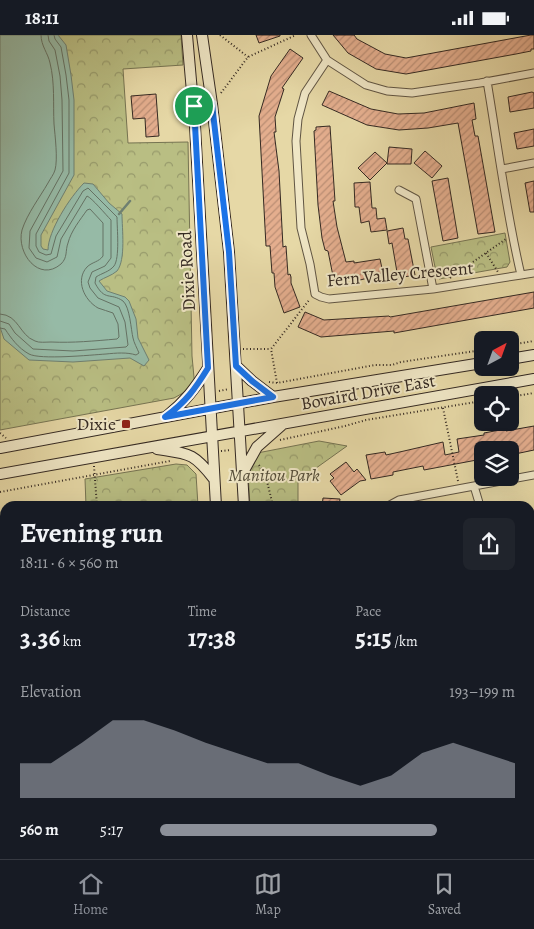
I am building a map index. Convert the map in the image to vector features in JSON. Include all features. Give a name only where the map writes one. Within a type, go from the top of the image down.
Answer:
[{"type":"main road","name":"Dixie Road","points":[[187,35],[194,106],[216,501]]},
{"type":"main road","points":[[202,35],[229,252],[244,501]]},
{"type":"main road","points":[[194,106],[212,104]]},
{"type":"main road","points":[[519,358],[534,355]]},
{"type":"main road","name":"Bovaird Drive East","points":[[0,448],[237,403],[474,364]]},
{"type":"main road","points":[[236,366],[273,397]]},
{"type":"main road","points":[[165,417],[178,408],[193,392],[208,368]]},
{"type":"main road","name":"Bovaird Drive East","points":[[0,474],[534,379]]},
{"type":"main road","points":[[242,475],[257,447],[285,422]]},
{"type":"main road","points":[[148,447],[196,457],[215,480]]},
{"type":"street","points":[[311,35],[328,60],[366,85],[387,91],[412,93],[534,73]]},
{"type":"street","name":"Fern Valley Crescent","points":[[328,60],[305,93],[298,119],[296,141],[301,228],[310,264],[314,293],[329,299],[434,289],[534,273]]},
{"type":"street","points":[[487,81],[512,235],[521,275]]},
{"type":"street","points":[[502,169],[534,163]]},
{"type":"street","points":[[399,190],[416,199],[434,289]]},
{"type":"street","points":[[519,478],[534,475]]},
{"type":"street","points":[[397,501],[474,486],[478,501]]},
{"type":"street","points":[[0,828],[0,833]]},
{"type":"path","points":[[220,35],[248,57]]},
{"type":"path","points":[[212,104],[248,57],[296,35]]},
{"type":"path","points":[[450,278],[512,235]]},
{"type":"path","points":[[486,253],[503,278]]},
{"type":"path","points":[[277,383],[270,349],[314,293]]},
{"type":"path","points":[[519,344],[534,341]]},
{"type":"path","points":[[236,349],[270,349]]},
{"type":"path","points":[[265,382],[277,383],[375,365],[392,365],[401,361],[474,351]]},
{"type":"path","points":[[210,392],[237,388]]},
{"type":"path","points":[[519,396],[534,393]]},
{"type":"path","points":[[280,440],[366,420],[474,402]]},
{"type":"path","points":[[443,408],[460,488]]},
{"type":"path","points":[[0,433],[8,440]]},
{"type":"path","points":[[212,452],[240,449]]},
{"type":"path","points":[[93,458],[97,501]]},
{"type":"path","points":[[0,492],[177,459]]},
{"type":"path","points":[[258,465],[265,473],[272,501]]},
{"type":"green space","points":[[0,35],[181,35],[183,65],[123,69],[128,143],[188,142],[192,356],[195,388],[174,398],[0,430]]},
{"type":"green space","points":[[505,233],[510,262],[507,267],[439,279],[437,277],[431,247]]},
{"type":"green space","name":"Manitou Park","points":[[319,441],[347,446],[298,481],[298,501],[250,501],[247,455]]},
{"type":"green space","points":[[176,464],[187,465],[196,474],[198,501],[86,501],[85,479]]},
{"type":"water","points":[[0,35],[58,35],[66,45],[74,100],[74,175],[41,235],[41,246],[43,249],[48,250],[56,224],[72,197],[84,183],[93,184],[109,203],[122,214],[123,252],[120,266],[115,273],[99,281],[107,291],[125,297],[129,301],[136,319],[138,338],[149,360],[144,366],[130,358],[73,362],[29,360],[4,339],[0,327]]},
{"type":"building","points":[[256,35],[280,35],[280,36],[259,43]]},
{"type":"building","points":[[333,35],[354,35],[357,39],[385,54],[406,58],[531,35],[534,35],[534,49],[406,74],[376,69],[348,53]]},
{"type":"building","points":[[290,49],[303,58],[282,88],[284,89],[275,117],[276,132],[274,132],[279,171],[283,247],[286,246],[288,275],[290,274],[291,283],[300,307],[284,313],[275,287],[274,273],[272,273],[270,246],[266,246],[259,116],[271,76]]},
{"type":"building","points":[[329,91],[371,109],[398,114],[424,113],[474,103],[476,119],[472,120],[475,136],[478,136],[495,232],[478,234],[458,123],[399,130],[367,125],[322,105]]},
{"type":"building","points":[[534,93],[534,108],[510,112],[508,97]]},
{"type":"building","points":[[156,94],[159,136],[146,137],[145,118],[133,119],[131,96]]},
{"type":"building","points":[[330,126],[335,201],[333,201],[337,227],[346,262],[354,261],[354,263],[380,259],[383,273],[367,275],[368,278],[360,280],[359,277],[334,281],[328,251],[325,250],[322,238],[318,205],[314,131],[316,127]]},
{"type":"building","points":[[534,129],[534,146],[517,149],[514,133]]},
{"type":"building","points":[[389,147],[412,149],[411,164],[387,164]]},
{"type":"building","points":[[425,151],[442,166],[432,178],[414,163]]},
{"type":"building","points":[[375,152],[387,163],[370,180],[358,168]]},
{"type":"building","points":[[448,178],[458,238],[443,241],[432,181]]},
{"type":"building","points":[[534,181],[534,212],[530,212],[525,183]]},
{"type":"building","points":[[370,182],[372,208],[376,208],[377,219],[385,218],[387,230],[371,232],[369,221],[361,223],[359,207],[355,207],[354,183]]},
{"type":"building","points":[[403,228],[405,239],[408,239],[415,275],[398,278],[392,243],[389,244],[387,231]]},
{"type":"building","points":[[534,292],[534,308],[394,333],[394,331],[321,337],[298,327],[305,312],[324,320],[390,317]]},
{"type":"building","points":[[534,426],[534,450],[519,453],[519,441],[474,441],[474,461],[424,470],[423,466],[371,479],[366,455],[385,452],[386,455],[443,442],[445,455],[459,452],[457,439],[484,435],[484,433],[494,431],[519,431],[519,429]]},
{"type":"building","points":[[346,462],[354,472],[357,469],[366,480],[360,481],[341,495],[330,481],[334,478],[330,474]]},
{"type":"building","points":[[323,498],[340,499],[340,501],[323,501]]},
{"type":"waterway","points":[[119,214],[130,201]]},
{"type":"place","name":"Dixie","points":[[126,424]]},
{"type":"route","points":[[212,104],[229,252],[236,366],[273,397],[165,417],[178,408],[193,392],[208,368],[194,106],[212,104]]}]
